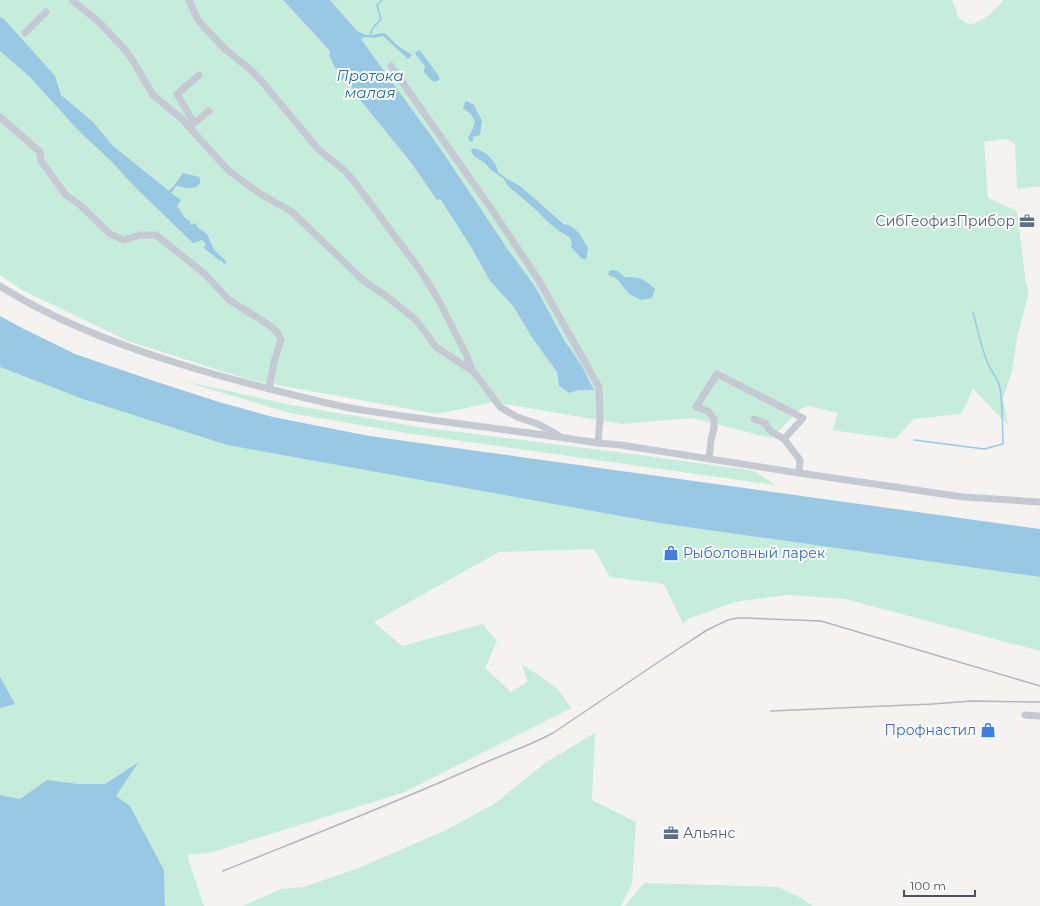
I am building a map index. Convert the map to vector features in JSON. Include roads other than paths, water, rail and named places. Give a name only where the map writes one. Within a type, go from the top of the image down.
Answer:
[{"type":"street","points":[[72,0],[99,22],[127,52],[153,95],[191,125]]},
{"type":"street","points":[[189,0],[197,18],[203,26],[226,49],[251,70],[318,149],[345,171],[353,180],[420,270],[438,299],[466,354],[472,370]]},
{"type":"street","points":[[25,33],[46,12]]},
{"type":"street","points":[[391,66],[490,207],[538,279],[599,387],[600,418],[598,443]]},
{"type":"street","points":[[199,75],[175,91],[191,125],[228,170],[259,192],[292,212],[365,282],[385,295],[416,320],[436,347],[472,370],[500,407],[517,417],[538,424],[562,437]]},
{"type":"street","points":[[191,125],[209,111]]},
{"type":"street","points":[[0,117],[40,152],[41,161],[66,195],[80,205],[110,234],[124,240],[140,235],[156,235],[205,274],[229,300],[269,325],[277,332],[281,340],[274,362],[269,389]]},
{"type":"street","points":[[0,286],[22,299],[79,327],[114,342],[159,358],[209,373],[310,399],[355,408],[621,445],[963,497],[1040,502]]},
{"type":"street","points":[[709,459],[714,419],[708,411],[696,407],[717,374],[803,418],[784,439]]},
{"type":"street","points":[[754,419],[765,423],[770,432],[784,439],[800,460],[799,473]]},
{"type":"street","points":[[1025,716],[1040,716]]},
{"type":"water","name":"Протока малая","points":[[283,0],[330,0],[357,31],[366,35],[381,33],[386,34],[398,46],[412,55],[408,59],[383,36],[374,38],[364,37],[361,39],[440,148],[507,248],[536,288],[564,340],[582,366],[594,390],[579,390],[569,393],[559,386],[557,372],[533,339],[513,306],[490,281],[471,247],[440,199],[437,200],[409,160],[352,90],[348,79],[346,77],[342,80],[339,79],[342,71],[340,68],[335,68],[329,55],[330,51]]},
{"type":"water","points":[[0,17],[4,19],[55,76],[61,95],[93,122],[113,146],[169,191],[183,173],[199,177],[200,183],[197,187],[187,188],[176,186],[171,193],[181,200],[177,206],[185,218],[191,222],[190,224],[192,225],[194,223],[207,234],[214,250],[227,262],[224,264],[221,260],[220,261],[204,248],[206,244],[202,240],[193,243],[78,130],[29,76],[0,51]]},
{"type":"water","points":[[419,50],[440,79],[435,82],[424,72],[425,66],[415,53]]},
{"type":"water","points":[[467,101],[474,105],[482,121],[480,135],[473,137],[473,141],[470,142],[468,137],[475,122],[471,114],[463,108],[465,102]]},
{"type":"water","points":[[473,148],[489,156],[495,163],[498,172],[520,186],[564,224],[571,226],[579,233],[588,248],[586,260],[581,258],[571,247],[572,243],[569,237],[549,223],[508,186],[504,179],[474,156],[471,151]]},
{"type":"water","points":[[610,270],[618,271],[624,277],[634,277],[647,282],[655,289],[652,298],[641,300],[629,294],[616,278],[608,275]]},
{"type":"water","points":[[0,316],[75,354],[219,402],[273,417],[369,436],[1040,529],[1040,577],[659,523],[227,445],[80,398],[0,367]]},
{"type":"water","points":[[0,677],[15,704],[0,708]]},
{"type":"water","points":[[139,762],[116,796],[130,806],[164,870],[165,906],[0,906],[0,795],[20,799],[47,780],[78,784],[105,784]]},
{"type":"waterway","points":[[370,35],[373,28],[381,19],[377,5],[382,0]]},
{"type":"waterway","points":[[914,440],[984,449],[1003,444],[1002,401],[999,385],[986,359],[973,312]]},
{"type":"railway","points":[[223,871],[387,805],[545,737],[707,630],[728,620],[745,618],[821,621],[1040,686]]},
{"type":"railway","points":[[771,711],[972,701],[1040,702]]},
{"type":"place","name":"СибГеофизПрибор","points":[[1027,221]]},
{"type":"place","name":"Рыболовный ларек","points":[[671,553]]},
{"type":"place","name":"Профнастил","points":[[988,730]]},
{"type":"place","name":"Альянс","points":[[671,833]]}]
